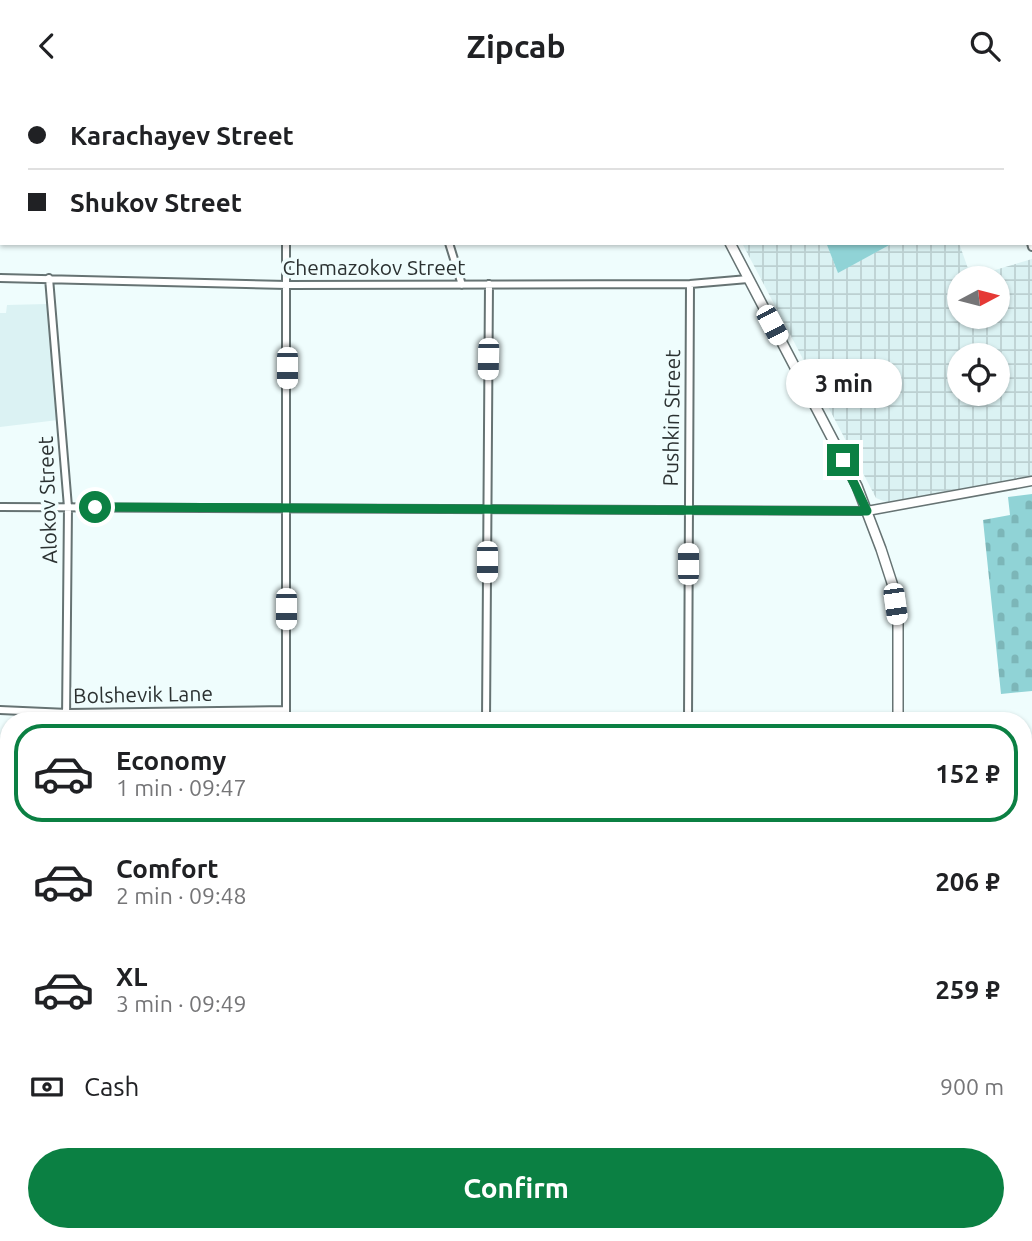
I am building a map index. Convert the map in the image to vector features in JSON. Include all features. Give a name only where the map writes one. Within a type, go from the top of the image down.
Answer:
[{"type":"main road","points":[[731,245],[857,486],[867,511],[893,586],[898,621],[898,712]]},
{"type":"street","points":[[286,245],[286,710]]},
{"type":"street","points":[[450,245],[462,285]]},
{"type":"street","name":"Chemazokov Street","points":[[0,278],[287,285],[690,284],[748,279]]},
{"type":"street","name":"Alokov Street","points":[[49,278],[68,507],[68,712]]},
{"type":"street","points":[[486,712],[489,284]]},
{"type":"street","name":"Pushkin Street","points":[[688,712],[690,284]]},
{"type":"street","points":[[0,507],[867,511],[1032,481]]},
{"type":"street","name":"Bolshevik Lane","points":[[0,710],[45,712]]},
{"type":"street","name":"Bolshevik Lane","points":[[141,712],[286,710]]},
{"type":"shaded area","points":[[743,245],[827,245],[838,272],[889,245],[960,245],[967,266],[947,266],[947,329],[1010,329],[1008,266],[1032,259],[1032,476],[886,502],[876,498]]},
{"type":"shaded area","points":[[47,304],[58,420],[0,427],[0,313],[6,313],[7,305]]},
{"type":"green space","points":[[827,245],[889,245],[838,273]]},
{"type":"green space","points":[[1032,494],[1032,691],[1001,694],[983,520],[1010,515],[1008,497]]},
{"type":"route","points":[[95,507],[867,511],[843,460]]}]
